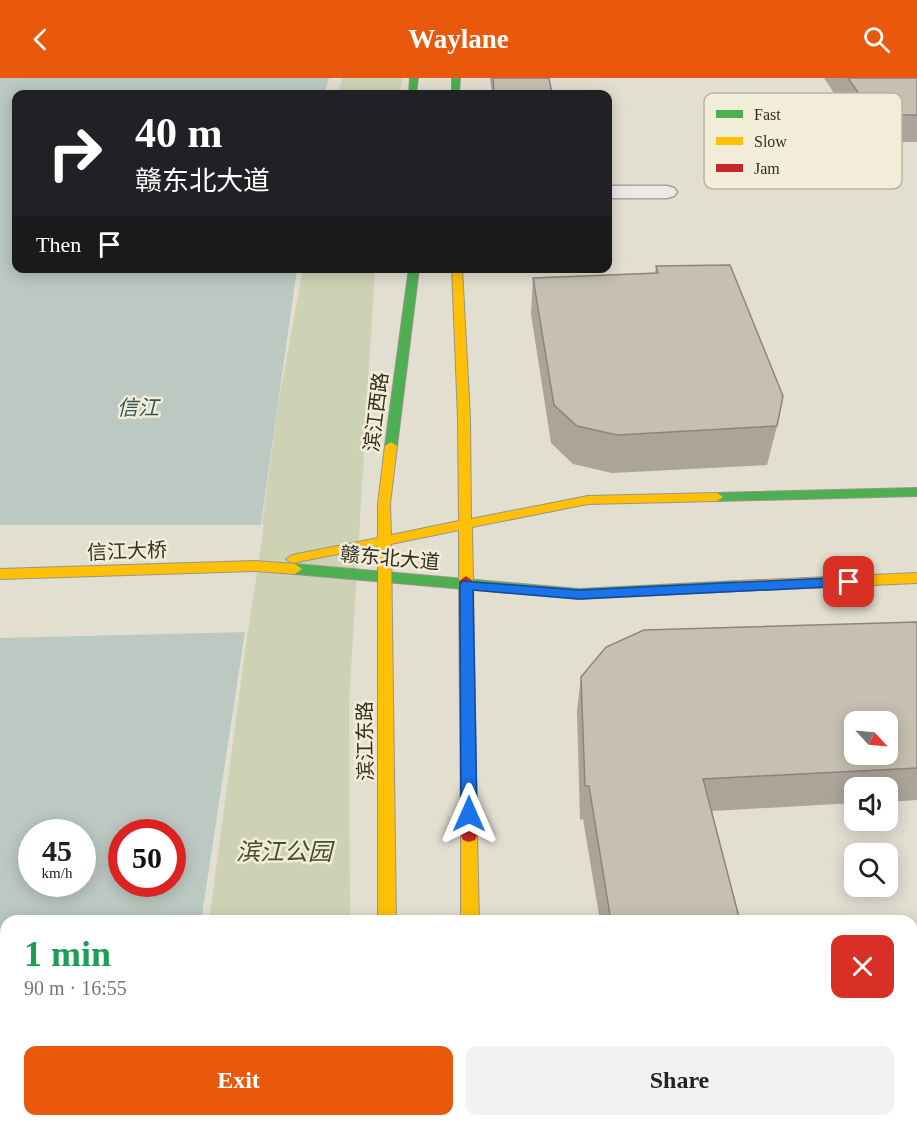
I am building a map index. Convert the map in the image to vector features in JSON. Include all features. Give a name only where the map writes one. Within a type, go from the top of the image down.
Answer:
[{"type":"main road","name":"滨江西路","points":[[384,561],[384,504],[413,273]]},
{"type":"main road","points":[[457,273],[464,418],[470,915]]},
{"type":"main road","points":[[255,566],[588,500],[917,492]]},
{"type":"main road","name":"滨江东路","points":[[384,561],[387,915]]},
{"type":"main road","name":"信江大桥","points":[[0,574],[255,566]]},
{"type":"main road","name":"赣东北大道","points":[[255,566],[579,594],[917,578]]},
{"type":"street","points":[[612,192],[667,192]]},
{"type":"green space","points":[[343,78],[403,78],[400,90],[338,90]]},
{"type":"green space","name":"滨江公园","points":[[302,273],[375,273],[349,704],[350,915],[210,915],[278,405]]},
{"type":"water","name":"信江","points":[[0,78],[329,78],[325,90],[12,90],[12,273],[296,273],[202,915],[0,915]]},
{"type":"pier","points":[[0,525],[264,525],[248,632],[0,638]]},
{"type":"building","points":[[493,78],[549,78],[551,90],[494,90]]},
{"type":"building","points":[[848,78],[917,78],[917,115],[902,115],[902,93],[859,93]]},
{"type":"building","points":[[730,265],[783,396],[777,426],[617,435],[577,426],[554,405],[533,278],[658,273],[656,266]]},
{"type":"building","points":[[917,622],[917,768],[703,779],[738,915],[610,915],[589,786],[585,786],[581,677],[606,647],[644,630]]},
{"type":"traffic: fast","points":[[413,90],[414,78]]},
{"type":"traffic: fast","points":[[456,78],[456,90]]},
{"type":"traffic: fast","points":[[391,446],[413,273]]},
{"type":"traffic: fast","points":[[717,497],[917,492]]},
{"type":"traffic: fast","points":[[295,569],[579,594],[738,586]]},
{"type":"traffic: slow","points":[[457,273],[464,418],[466,581]]},
{"type":"traffic: slow","points":[[387,915],[384,504],[391,446]]},
{"type":"traffic: slow","points":[[292,559],[588,500],[717,497]]},
{"type":"traffic: slow","points":[[0,574],[255,566],[295,569]]},
{"type":"traffic: slow","points":[[738,586],[917,578]]},
{"type":"traffic: slow","points":[[469,835],[470,915]]},
{"type":"traffic: jam","points":[[466,581],[469,835]]},
{"type":"route","points":[[469,814],[467,585],[579,594],[849,582]]}]
